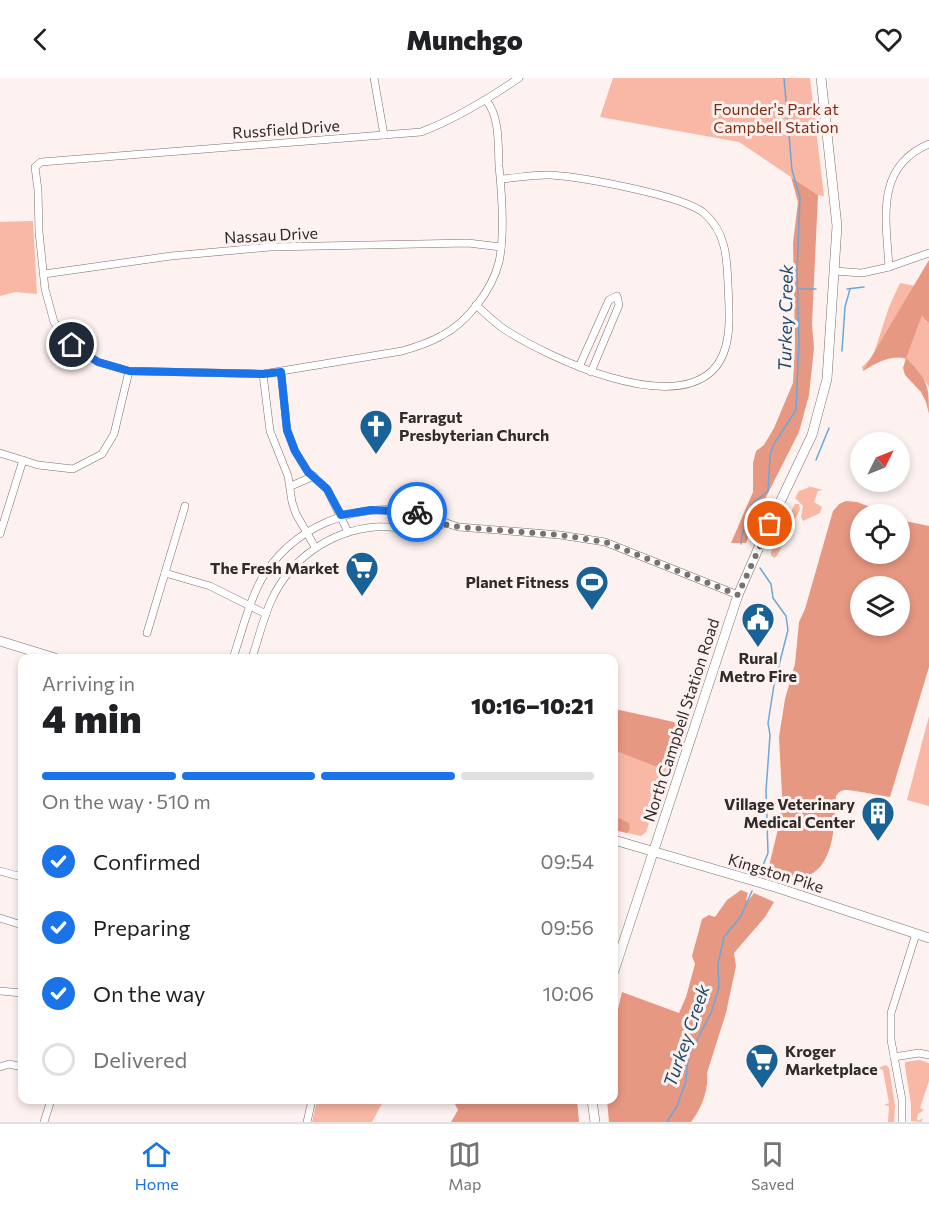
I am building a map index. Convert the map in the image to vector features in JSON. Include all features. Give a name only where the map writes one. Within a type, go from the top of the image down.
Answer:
[{"type":"main road","name":"North Campbell Station Road","points":[[618,959],[738,595],[812,435],[819,415],[827,379],[836,213],[821,78]]},
{"type":"main road","points":[[0,643],[40,654]]},
{"type":"main road","name":"Kingston Pike","points":[[618,841],[776,887],[929,938]]},
{"type":"main road","points":[[593,1104],[595,1122]]},
{"type":"street","points":[[374,78],[384,135]]},
{"type":"street","name":"Russfield Drive","points":[[44,274],[35,167],[41,162],[421,132],[444,123],[486,100],[519,78]]},
{"type":"street","points":[[44,274],[45,289],[54,322],[72,345],[98,362],[129,371],[263,374],[402,351],[424,344],[443,335],[476,305],[489,287],[498,264],[501,247],[501,179],[493,109],[486,100]]},
{"type":"street","points":[[888,267],[886,216],[888,188],[902,162],[917,149],[929,144]]},
{"type":"street","points":[[476,305],[506,331],[579,367],[646,385],[665,386],[686,383],[704,376],[713,370],[726,346],[729,303],[727,253],[718,229],[704,213],[686,203],[607,183],[549,175],[501,179]]},
{"type":"street","name":"Nassau Drive","points":[[44,274],[171,256],[270,247],[468,243],[501,247]]},
{"type":"street","points":[[834,271],[862,273],[929,253]]},
{"type":"street","points":[[579,367],[609,300],[617,296],[619,305],[591,372]]},
{"type":"street","points":[[0,453],[50,467],[72,469],[102,454],[114,434],[129,371]]},
{"type":"street","points":[[281,372],[287,430],[295,451],[302,465],[327,489],[348,532]]},
{"type":"street","points":[[263,374],[270,431],[291,486],[292,502],[315,547]]},
{"type":"street","points":[[1,529],[23,460]]},
{"type":"street","points":[[291,486],[314,476]]},
{"type":"street","points":[[147,633],[185,506]]},
{"type":"street","points":[[234,654],[250,606],[266,573],[290,545],[306,532],[341,515],[371,510],[396,510],[426,514],[443,524],[459,527],[570,536],[605,542],[738,595]]},
{"type":"street","points":[[253,654],[266,614],[283,581],[315,547],[348,532],[384,527],[425,530],[443,524]]},
{"type":"street","points":[[165,573],[210,586],[266,614]]},
{"type":"street","points":[[0,871],[18,876]]},
{"type":"street","points":[[0,918],[18,924]]},
{"type":"street","points":[[902,1122],[902,1100],[891,1040],[891,1013],[916,934]]},
{"type":"street","points":[[0,991],[18,993]]},
{"type":"street","points":[[894,1057],[920,1053],[929,1055]]},
{"type":"street","points":[[0,1067],[9,1064],[18,1066]]},
{"type":"street","points":[[45,1122],[50,1104]]},
{"type":"street","points":[[307,1122],[311,1104]]},
{"type":"green space","name":"Founder's Park at Campbell Station","points":[[613,78],[810,78],[824,196],[818,195],[739,142],[600,117]]},
{"type":"green space","points":[[33,221],[37,294],[15,292],[0,296],[0,222]]},
{"type":"green space","points":[[900,283],[926,288],[925,321],[929,323],[929,387],[914,367],[901,358],[885,359],[863,371],[862,367],[873,356],[889,307]]},
{"type":"green space","points":[[804,485],[823,490],[818,491],[814,502],[822,507],[820,513],[803,521],[801,517],[803,506],[795,498],[799,491],[810,487]]},
{"type":"green space","points":[[795,504],[799,504],[800,509],[774,558],[771,552]]},
{"type":"green space","points":[[618,712],[680,726],[662,789],[660,789],[646,832],[641,836],[618,831]]},
{"type":"green space","points":[[929,716],[929,806],[907,800]]},
{"type":"green space","points":[[920,1060],[929,1063],[929,1081],[920,1108],[924,1110],[918,1114],[917,1119],[918,1121],[923,1118],[921,1122],[911,1121],[911,1104],[905,1066],[905,1062]]},
{"type":"green space","points":[[886,1065],[889,1068],[895,1106],[894,1122],[888,1122],[889,1106],[884,1105],[889,1103],[883,1070],[878,1068]]},
{"type":"green space","points":[[316,1104],[382,1104],[372,1122],[312,1122]]},
{"type":"shaded area","points":[[791,177],[818,195],[812,324],[814,348],[809,395],[799,432],[761,507],[746,543],[731,543],[753,492],[753,463],[756,451],[764,445],[774,428],[793,383],[795,344],[793,243],[798,202]]},
{"type":"shaded area","points":[[929,260],[929,323],[922,315],[906,358],[883,360],[863,371]]},
{"type":"shaded area","points":[[906,358],[926,383],[929,414],[921,392],[905,375],[903,368]]},
{"type":"shaded area","points":[[846,501],[862,504],[850,504],[850,564],[910,564],[910,522],[929,526],[929,667],[890,797],[847,790],[840,792],[836,796],[835,819],[827,856],[821,866],[812,873],[793,877],[768,870],[779,825],[782,795],[779,737],[785,699],[795,664],[799,622],[805,609],[833,511],[839,504]]},
{"type":"shaded area","points":[[618,710],[674,722],[678,728],[665,767],[660,768],[618,752]]},
{"type":"shaded area","points":[[618,818],[629,823],[630,829],[627,833],[618,831]]},
{"type":"shaded area","points":[[741,890],[748,893],[746,900],[748,901],[754,893],[774,902],[765,917],[734,953],[736,966],[726,1013],[698,1111],[691,1122],[609,1122],[607,1104],[618,1104],[618,1009],[622,992],[679,1013],[695,964],[692,956],[702,919],[709,915],[715,917],[727,900]]},
{"type":"shaded area","points":[[455,1104],[577,1104],[579,1122],[451,1122],[458,1110]]},
{"type":"waterway","name":"Turkey Creek","points":[[741,544],[752,504],[768,491],[770,455],[774,444],[796,410],[800,197],[792,170],[784,78]]},
{"type":"waterway","points":[[847,289],[864,287]]},
{"type":"waterway","points":[[799,289],[816,289]]},
{"type":"waterway","points":[[842,351],[845,307],[850,289]]},
{"type":"waterway","points":[[816,460],[829,428]]},
{"type":"waterway","name":"Turkey Creek","points":[[760,568],[771,584],[773,598],[786,616],[788,630],[774,685],[768,723],[770,735],[766,791],[768,853],[762,868]]},
{"type":"waterway","name":"Turkey Creek","points":[[667,1122],[677,1106],[686,1081],[688,1057],[711,1013],[719,988],[718,964],[724,937],[741,916],[752,891]]},
{"type":"way so far","points":[[417,512],[431,516],[443,524],[459,527],[560,535],[605,542],[738,595],[770,524]]},
{"type":"place","name":"Farragut Presbyterian Church","points":[[376,455]]},
{"type":"place","name":"The Fresh Market","points":[[362,597]]},
{"type":"place","name":"Planet Fitness","points":[[592,611]]},
{"type":"place","name":"Rural Metro Fire","points":[[758,648]]},
{"type":"place","name":"Village Veterinary Medical Center","points":[[878,842]]},
{"type":"place","name":"Kroger Marketplace","points":[[762,1089]]},
{"type":"route","points":[[72,345],[98,362],[129,371],[263,374],[281,372],[287,430],[295,451],[302,465],[327,489],[341,515],[371,510],[417,512]]}]
